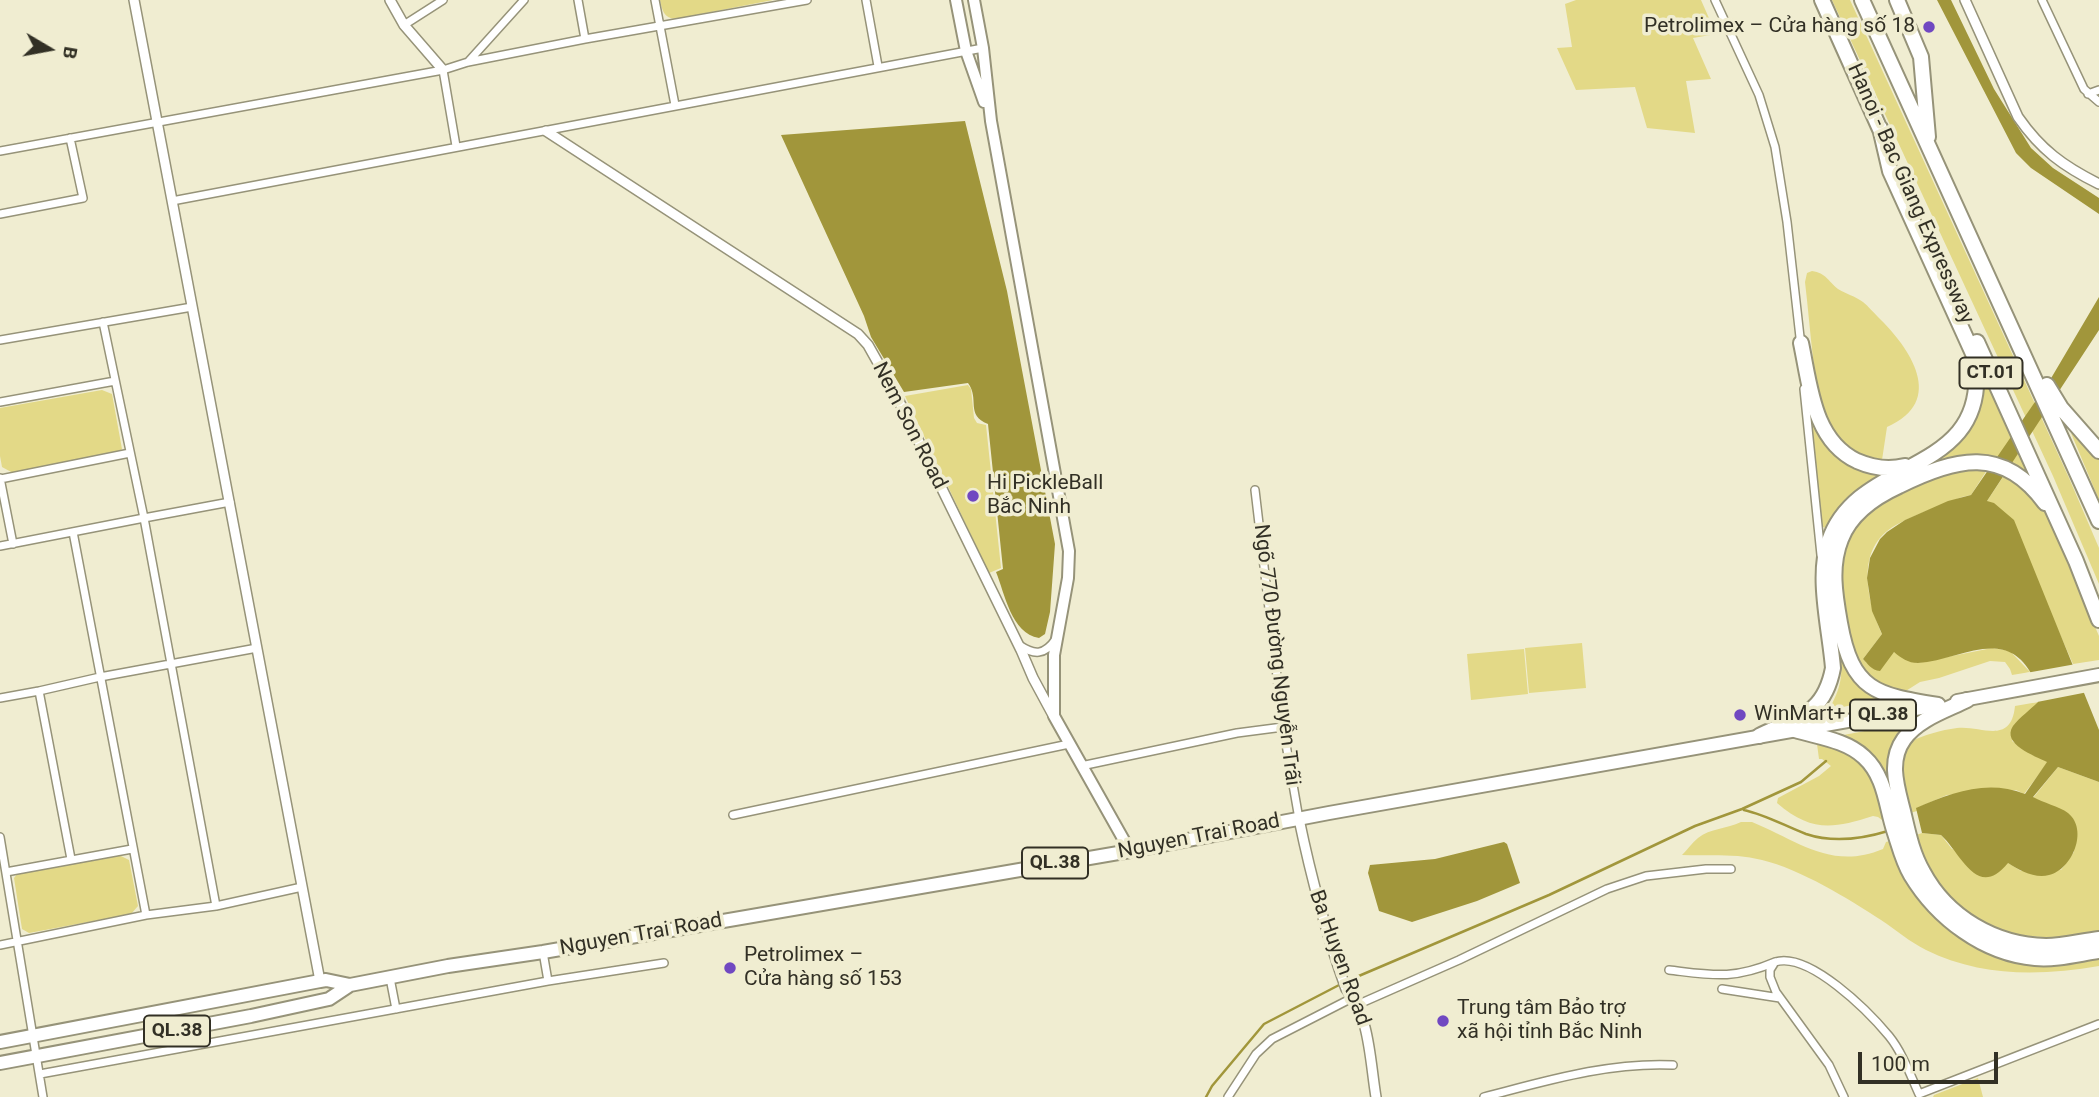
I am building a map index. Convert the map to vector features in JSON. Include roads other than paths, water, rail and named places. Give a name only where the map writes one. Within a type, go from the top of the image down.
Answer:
[{"type":"highway","name":"Hanoi - Bac Giang Expressway","points":[[1822,0],[2076,561],[2099,620]]},
{"type":"highway","name":"Hanoi - Bac Giang Expressway","points":[[1862,0],[2099,521]]},
{"type":"highway","points":[[1897,0],[1921,57],[1928,145]]},
{"type":"highway","points":[[1759,736],[1811,710],[1824,698],[1830,682],[1833,668],[1823,567],[1832,532],[1850,507],[1875,486],[1944,448],[1962,429],[1974,401],[1977,369],[1975,358],[1890,171],[1880,128]]},
{"type":"highway","points":[[1961,215],[1988,256],[2052,396],[2099,451]]},
{"type":"highway","points":[[1801,343],[1816,408],[1827,436],[1852,458],[1867,465],[1890,468],[1917,464]]},
{"type":"highway","points":[[1938,705],[1886,695],[1868,685],[1858,675],[1843,641],[1834,585],[1837,551],[1845,531],[1854,519],[1887,491],[1954,463],[1997,466],[2014,472],[2023,478],[2045,503],[2079,586],[2099,626]]},
{"type":"highway","name":"Nguyen Trai Road","points":[[0,1042],[320,981],[350,985],[1130,851],[2099,675]]},
{"type":"highway","points":[[1967,699],[1909,732],[1897,751],[1896,786],[1912,846],[1923,873],[1937,894],[1957,914],[1998,937],[2046,946],[2099,939]]},
{"type":"highway","points":[[1795,730],[1845,745],[1868,761],[1881,783],[1910,874],[1953,924],[1996,948],[2032,958],[2053,958],[2099,951]]},
{"type":"highway","name":"Nguyen Trai Road","points":[[0,1063],[127,1041],[329,999],[350,985]]},
{"type":"main road","points":[[956,0],[965,51],[991,121]]},
{"type":"main road","points":[[974,0],[983,48],[991,121],[1069,551],[1068,578],[1053,674],[1054,716]]},
{"type":"main road","name":"Nem Son Road","points":[[1054,716],[1130,851]]},
{"type":"street","points":[[134,0],[320,981]]},
{"type":"street","points":[[390,0],[404,26],[443,70],[456,146]]},
{"type":"street","points":[[404,26],[443,0]]},
{"type":"street","points":[[468,62],[524,0]]},
{"type":"street","points":[[578,0],[585,39]]},
{"type":"street","points":[[655,0],[675,105]]},
{"type":"street","points":[[0,151],[443,70],[468,62],[585,39],[807,0]]},
{"type":"street","points":[[866,0],[878,66]]},
{"type":"street","points":[[1715,0],[1759,95],[1772,132],[1777,157],[1801,343],[1823,567]]},
{"type":"street","points":[[1965,0],[2018,117],[2038,144],[2069,168],[2099,184]]},
{"type":"street","points":[[2042,0],[2080,83],[2088,94],[2099,102]]},
{"type":"street","points":[[172,201],[983,48]]},
{"type":"street","points":[[2088,94],[2099,90]]},
{"type":"street","name":"Nem Son Road","points":[[546,131],[858,334],[868,345],[895,393],[1054,716]]},
{"type":"street","points":[[0,214],[83,198],[70,138]]},
{"type":"street","points":[[0,340],[192,307]]},
{"type":"street","points":[[103,322],[144,518],[215,906]]},
{"type":"street","points":[[0,402],[115,381]]},
{"type":"street","points":[[13,544],[0,479],[130,453]]},
{"type":"street","name":"Ngõ 770 Đường Nguyễn Trãi","points":[[1255,490],[1283,727],[1299,819]]},
{"type":"street","points":[[0,547],[230,502]]},
{"type":"street","points":[[73,532],[146,915]]},
{"type":"street","points":[[1019,645],[1030,651],[1044,651],[1050,648],[1058,636]]},
{"type":"street","points":[[0,698],[257,648]]},
{"type":"street","points":[[39,691],[71,859]]},
{"type":"street","points":[[1081,766],[1237,733],[1283,727]]},
{"type":"street","points":[[733,815],[1069,744]]},
{"type":"street","name":"Ba Huyen Road","points":[[1299,819],[1311,880],[1339,968],[1363,1015],[1376,1097]]},
{"type":"street","points":[[0,837],[43,1097]]},
{"type":"street","points":[[6,872],[132,849]]},
{"type":"street","points":[[1228,1097],[1256,1054],[1272,1039],[1353,997],[1459,960],[1607,889],[1646,876],[1731,869]]},
{"type":"street","points":[[0,945],[146,915],[215,906],[302,887]]},
{"type":"street","points":[[543,952],[548,981]]},
{"type":"street","points":[[1669,970],[1728,976],[1784,960],[1804,966],[1854,999],[1890,1038],[1908,1070],[1917,1096],[2099,1024]]},
{"type":"street","points":[[1775,962],[1770,970],[1770,977],[1780,998],[1829,1065],[1844,1097]]},
{"type":"street","points":[[40,1074],[548,981],[664,963]]},
{"type":"street","points":[[390,978],[396,1009]]},
{"type":"street","points":[[1722,989],[1780,998]]},
{"type":"street","points":[[251,1016],[255,1035]]},
{"type":"street","points":[[127,1041],[130,1058]]},
{"type":"street","points":[[1484,1097],[1594,1070],[1644,1064],[1673,1065]]},
{"type":"waterway","points":[[1347,981],[1549,895],[1695,826],[1742,809],[1801,782],[1826,761]]},
{"type":"waterway","points":[[1744,810],[1816,837],[1858,838],[1888,831]]},
{"type":"waterway","points":[[1206,1097],[1212,1086],[1264,1024],[1341,984]]},
{"type":"place","name":"Petrolimex – Cửa hàng số 18","points":[[1929,27]]},
{"type":"place","name":"Hi PickleBall Bắc Ninh","points":[[973,496]]},
{"type":"place","name":"WinMart+","points":[[1740,715]]},
{"type":"place","name":"Petrolimex – Cửa hàng số 153","points":[[730,968]]},
{"type":"place","name":"Trung tâm Bảo trợ xã hội tỉnh Bắc Ninh","points":[[1443,1021]]}]
